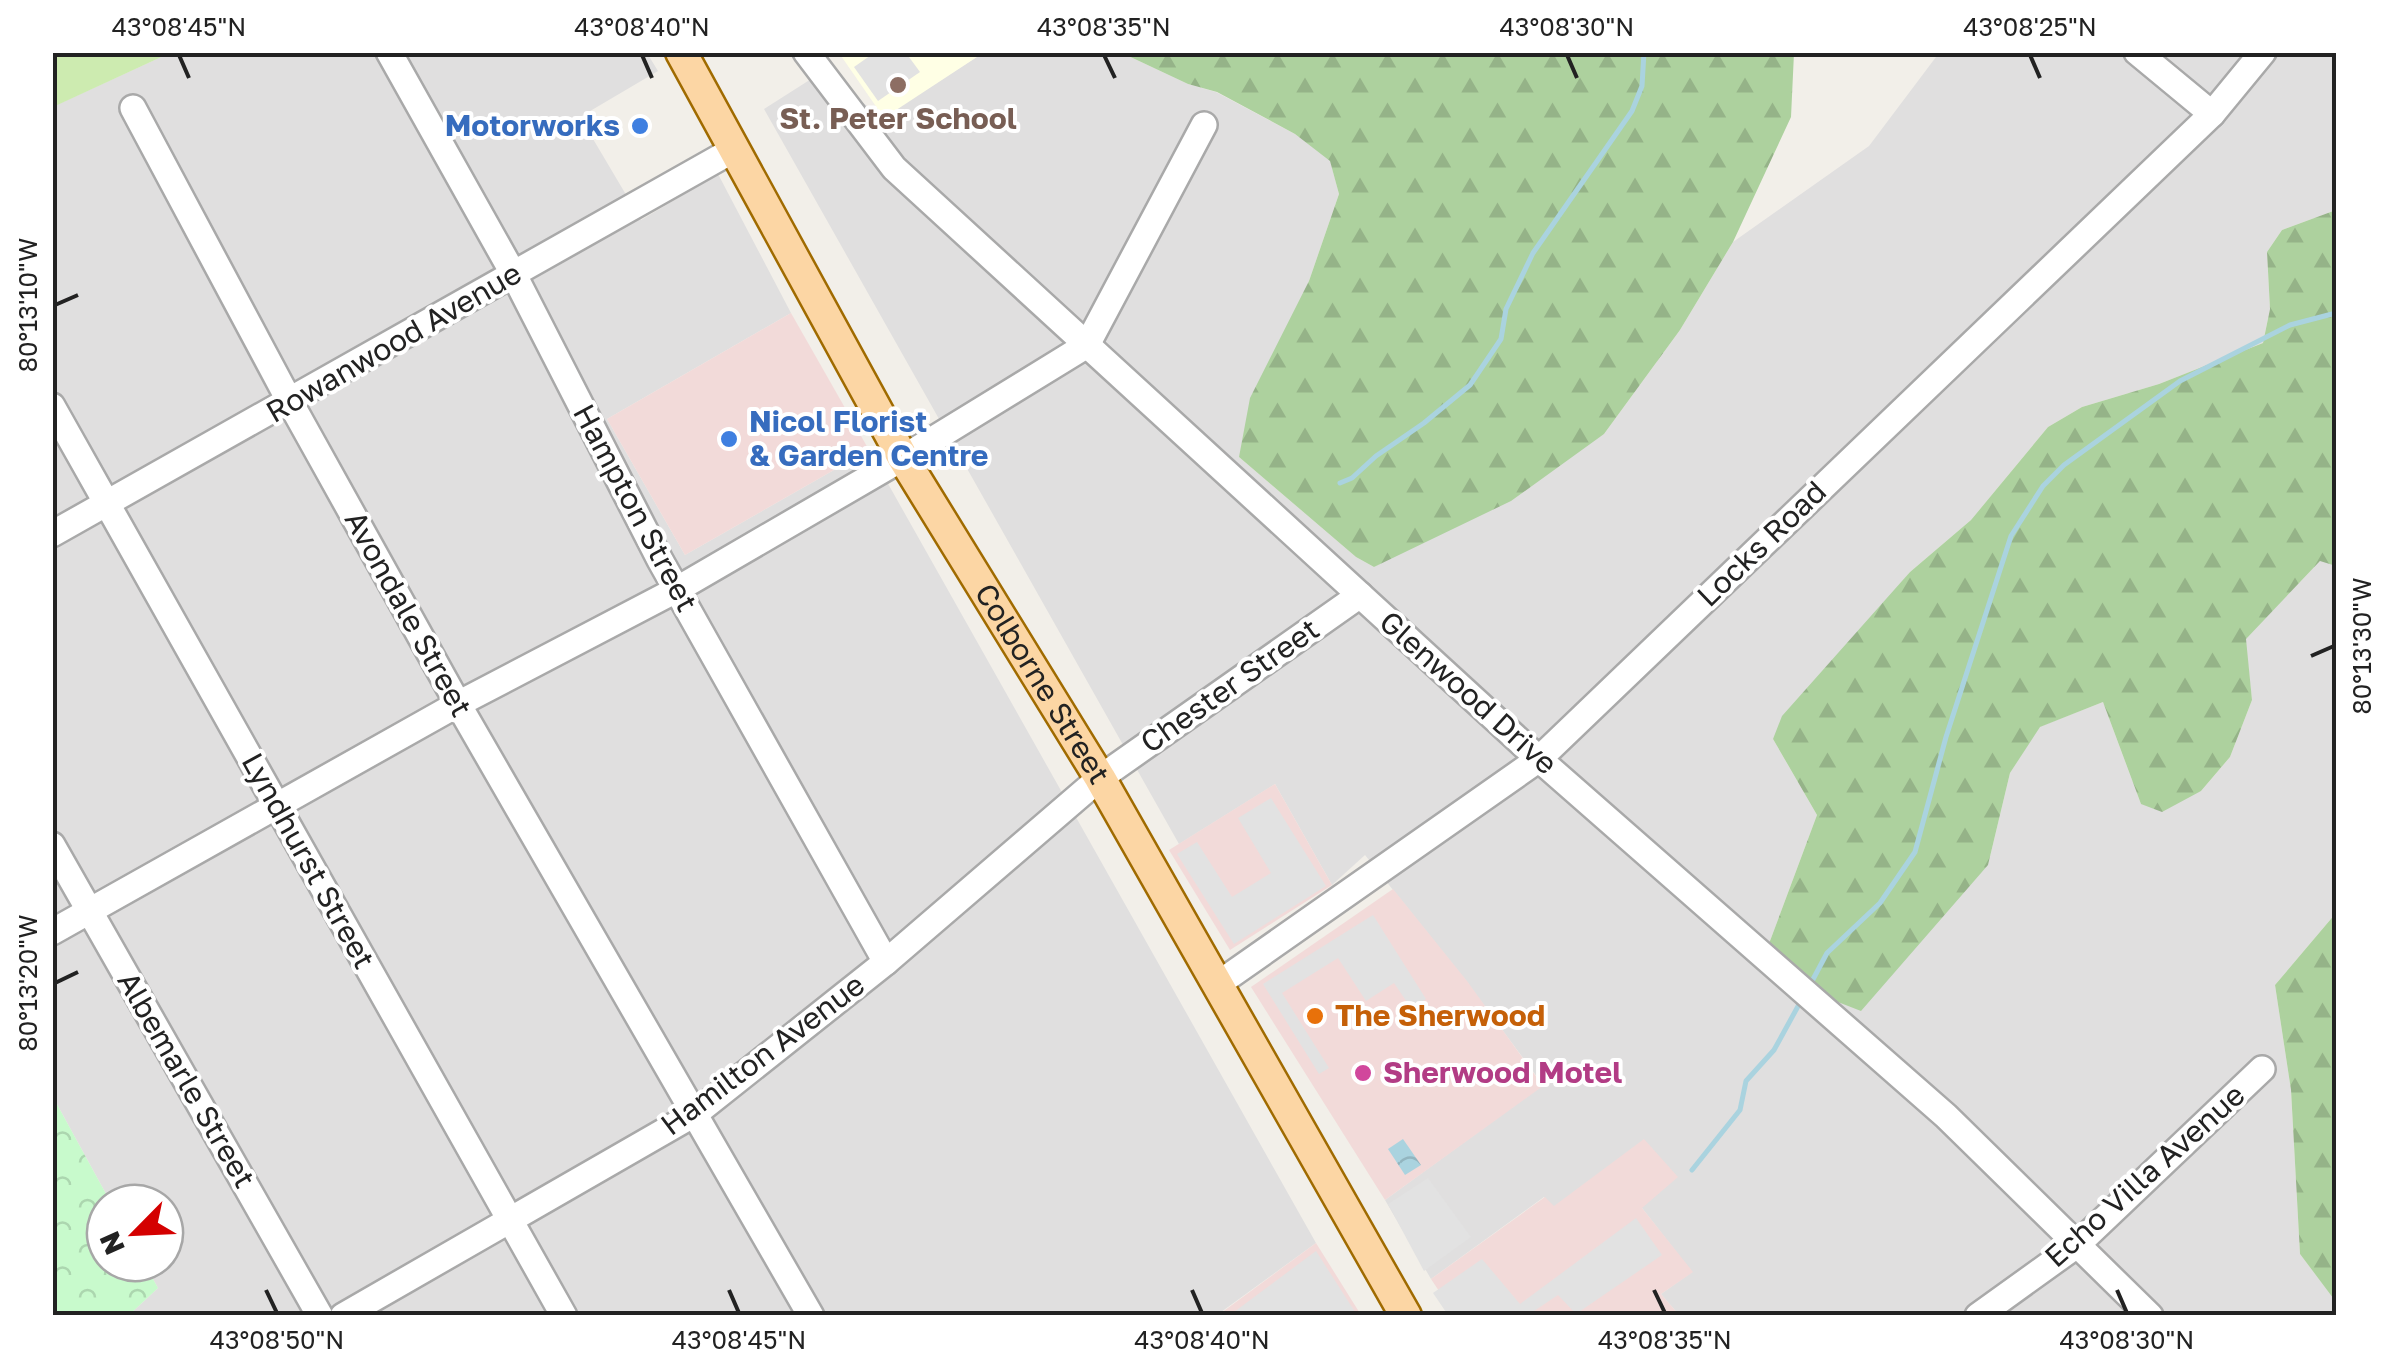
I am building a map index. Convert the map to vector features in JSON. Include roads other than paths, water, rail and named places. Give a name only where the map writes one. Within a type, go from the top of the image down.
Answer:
[{"type":"main road","name":"Colborne Street","points":[[680,52],[903,458],[1100,778],[1406,1316]]},
{"type":"street","name":"Hampton Street","points":[[389,52],[514,275],[676,590],[886,962]]},
{"type":"street","name":"Glenwood Drive","points":[[806,52],[894,168],[1538,759],[1946,1116],[2150,1316]]},
{"type":"street","points":[[2138,52],[2212,114]]},
{"type":"street","name":"Locks Road","points":[[1218,984],[1538,759],[2212,114],[2263,52]]},
{"type":"street","name":"Avondale Street","points":[[133,108],[458,704],[811,1316]]},
{"type":"street","points":[[52,932],[458,704],[676,590],[1087,345],[1204,124]]},
{"type":"street","name":"Rowanwood Avenue","points":[[52,534],[733,150]]},
{"type":"street","name":"Lyndhurst Street","points":[[52,406],[564,1316]]},
{"type":"street","name":"Chester Street","points":[[1100,778],[1360,594]]},
{"type":"street","name":"Hamilton Avenue","points":[[342,1316],[696,1114],[886,962],[1100,778]]},
{"type":"street","name":"Albemarle Street","points":[[52,845],[320,1316]]},
{"type":"street","name":"Echo Villa Avenue","points":[[1978,1316],[2078,1244],[2262,1069]]},
{"type":"water","points":[[1403,1139],[1421,1165],[1405,1175],[1388,1149]]},
{"type":"waterway","points":[[1340,483],[1352,478],[1470,385],[1501,339],[1506,309],[1533,253],[1632,111],[1642,86],[1644,52]]},
{"type":"waterway","points":[[1810,985],[1827,953],[1880,903],[1915,852],[1946,737],[2011,536],[2043,486],[2064,465],[2180,381],[2290,325],[2336,313]]},
{"type":"waterway","points":[[1692,1170],[1740,1110],[1746,1081],[1774,1050],[1802,999]]},
{"type":"place","name":"St. Peter School","points":[[898,85]]},
{"type":"place","name":"Motorworks","points":[[640,126]]},
{"type":"place","name":"Nicol Florist & Garden Centre","points":[[729,439]]},
{"type":"place","name":"The Sherwood","points":[[1315,1016]]},
{"type":"place","name":"Sherwood Motel","points":[[1363,1073]]}]
